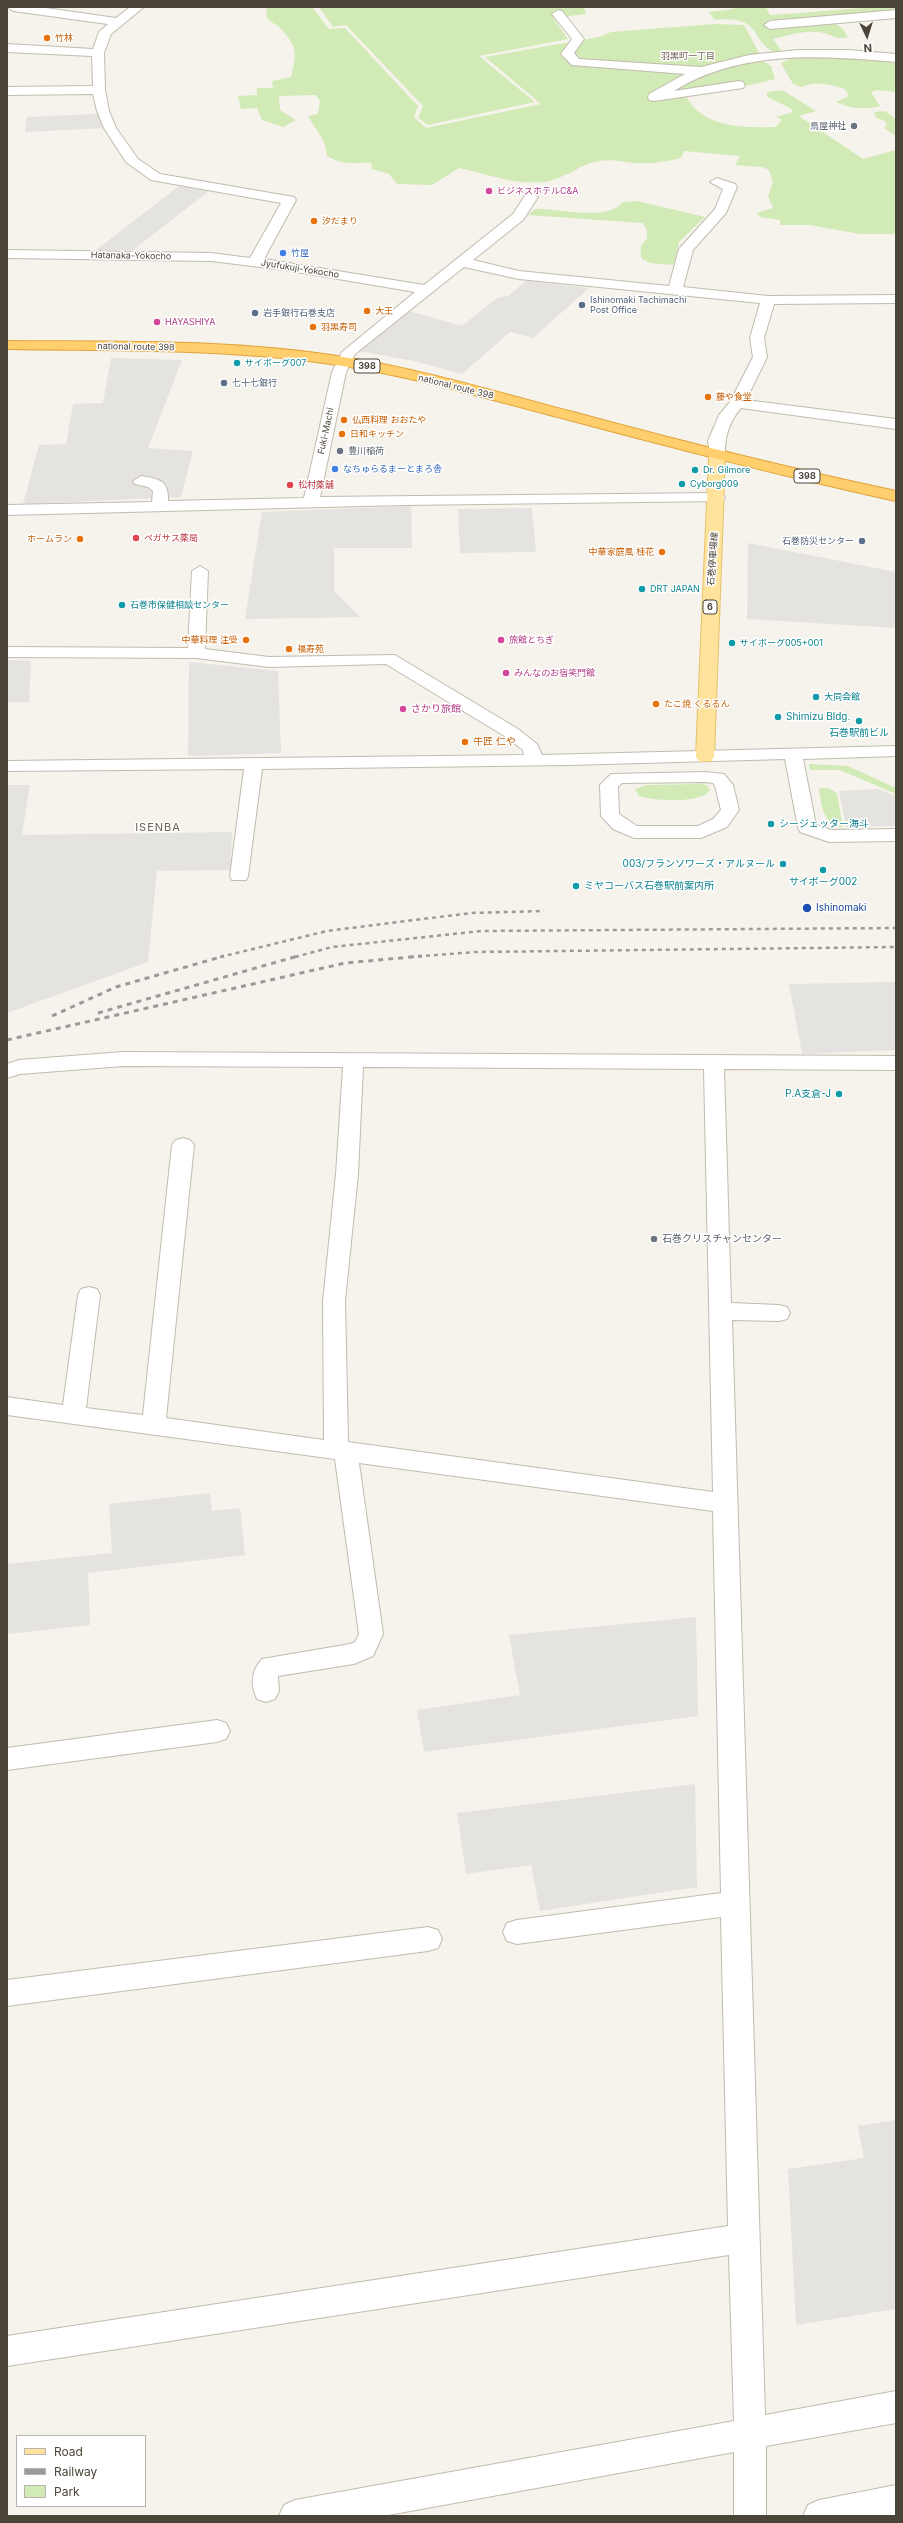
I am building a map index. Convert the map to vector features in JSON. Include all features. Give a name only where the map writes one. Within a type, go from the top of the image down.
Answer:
[{"type":"highway","name":"national route 398","points":[[7,345],[190,348],[343,361],[454,386],[717,456],[896,496]]},
{"type":"main road","name":"石巻停車場線","points":[[705,757],[717,456]]},
{"type":"street","points":[[13,7],[119,22]]},
{"type":"street","points":[[7,91],[99,90],[98,54],[105,32],[138,7]]},
{"type":"street","points":[[558,14],[578,39],[567,54],[576,62],[702,71]]},
{"type":"street","points":[[770,25],[835,21],[896,14]]},
{"type":"street","points":[[7,48],[98,54]]},
{"type":"street","points":[[739,85],[654,97],[702,71],[769,56],[859,54],[896,58]]},
{"type":"street","name":"Jyufukuji-Yokocho","points":[[99,90],[110,128],[133,162],[156,177],[289,200],[255,262],[427,290]]},
{"type":"street","points":[[675,291],[686,249],[721,210],[730,187],[717,182]]},
{"type":"street","points":[[343,361],[349,352],[370,341],[427,290],[518,217],[531,197]]},
{"type":"street","name":"Hatanaka-Yokocho","points":[[7,254],[211,257],[255,262]]},
{"type":"street","points":[[462,262],[519,275],[768,300],[896,299]]},
{"type":"street","points":[[717,456],[716,441],[727,415],[737,403],[760,357],[757,338],[768,300]]},
{"type":"street","name":"Fuki-Machi","points":[[311,502],[343,361]]},
{"type":"street","points":[[737,403],[896,424]]},
{"type":"street","points":[[141,481],[153,483],[161,489],[160,505]]},
{"type":"street","points":[[7,510],[311,502],[716,498]]},
{"type":"street","points":[[196,653],[200,571]]},
{"type":"street","points":[[7,652],[196,653],[269,662],[390,659],[512,734],[531,748],[535,760]]},
{"type":"street","points":[[7,766],[535,760],[705,757],[896,751]]},
{"type":"street","points":[[793,754],[807,828],[829,836],[896,836]]},
{"type":"street","points":[[705,757],[705,777]]},
{"type":"street","points":[[239,876],[254,763]]},
{"type":"street","points":[[705,777],[718,778],[724,785],[730,810],[720,823],[701,832],[634,832],[620,825],[610,816],[609,785],[617,778],[705,777]]},
{"type":"street","points":[[7,1071],[19,1067],[123,1059],[353,1062],[896,1063]]},
{"type":"street","points":[[266,1691],[264,1673],[271,1666],[354,1654],[364,1649],[371,1634],[342,1450],[334,1301],[347,1174],[353,1062]]},
{"type":"street","points":[[714,1063],[750,2433],[750,2516]]},
{"type":"street","points":[[154,1426],[183,1145]]},
{"type":"street","points":[[73,1416],[89,1295]]},
{"type":"street","points":[[720,1311],[779,1313]]},
{"type":"street","points":[[7,1406],[726,1503]]},
{"type":"street","points":[[7,1759],[217,1731]]},
{"type":"street","points":[[517,1932],[735,1903]]},
{"type":"street","points":[[7,1993],[428,1939]]},
{"type":"street","points":[[7,2350],[744,2238]]},
{"type":"street","points":[[295,2516],[896,2407]]},
{"type":"street","points":[[819,2516],[896,2502]]},
{"type":"green space","points":[[267,7],[312,7],[329,29],[345,28],[418,106],[414,117],[426,128],[541,104],[485,57],[599,37],[611,32],[715,24],[744,25],[764,62],[771,66],[775,79],[742,87],[686,96],[693,107],[713,120],[725,124],[750,127],[775,127],[782,120],[776,117],[793,112],[790,108],[767,97],[767,92],[782,90],[816,111],[799,116],[863,159],[896,150],[896,234],[860,234],[809,225],[780,225],[780,220],[760,217],[757,213],[773,208],[768,196],[773,182],[769,170],[762,167],[735,165],[740,156],[684,151],[681,158],[670,161],[635,163],[604,160],[586,165],[556,179],[538,182],[515,181],[459,168],[432,185],[397,184],[389,174],[372,169],[371,163],[349,163],[327,156],[322,139],[308,116],[318,114],[320,101],[316,95],[279,96],[280,110],[296,120],[283,127],[262,120],[257,108],[241,109],[238,96],[257,95],[257,88],[273,88],[272,81],[291,77],[295,56],[293,46],[280,28],[271,22],[266,16]]},
{"type":"green space","points":[[319,7],[584,7],[586,14],[553,18],[568,39],[479,56],[535,102],[428,125],[418,118],[423,106],[346,25],[333,27]]},
{"type":"green space","points":[[734,7],[766,7],[770,15],[880,7],[896,7],[896,11],[829,19],[764,24],[765,27],[835,24],[842,28],[848,37],[838,38],[818,32],[792,34],[773,39],[781,50],[777,54],[768,49],[749,25],[741,21],[731,19],[715,20],[709,12],[734,9]]},
{"type":"green space","points":[[870,57],[896,60],[896,92],[877,90],[871,92],[880,106],[868,108],[852,107],[836,102],[849,96],[845,89],[823,84],[812,84],[802,87],[793,84],[781,63],[790,59]]},
{"type":"green space","points":[[885,111],[896,119],[896,136],[884,128],[887,126],[885,121],[876,118],[874,112]]},
{"type":"green space","points":[[637,201],[705,217],[679,242],[674,265],[650,263],[642,259],[641,248],[647,239],[647,230],[643,223],[527,215],[536,209],[595,213],[616,208],[623,202]]},
{"type":"green space","points":[[809,764],[848,766],[896,788],[896,794],[840,770],[810,770]]},
{"type":"green space","points":[[647,785],[707,785],[710,790],[698,798],[677,800],[646,798],[639,796],[635,789]]},
{"type":"green space","points":[[819,788],[828,788],[837,793],[843,828],[831,822],[824,813]]},
{"type":"shaded area","points":[[97,114],[105,128],[25,132],[27,117]]},
{"type":"shaded area","points":[[179,186],[209,191],[133,250],[96,250]]},
{"type":"shaded area","points":[[526,281],[589,288],[533,338],[510,332],[462,374],[414,361],[358,351],[409,311],[462,326],[497,298],[508,296]]},
{"type":"shaded area","points":[[111,358],[182,360],[148,448],[193,451],[181,497],[23,504],[39,445],[66,444],[73,404],[103,403]]},
{"type":"shaded area","points":[[411,506],[412,548],[334,548],[334,591],[360,617],[245,619],[262,512]]},
{"type":"shaded area","points":[[532,508],[536,552],[460,553],[458,509]]},
{"type":"shaded area","points":[[748,543],[896,572],[896,628],[747,619]]},
{"type":"shaded area","points":[[7,660],[31,661],[29,702],[7,702]]},
{"type":"shaded area","points":[[189,662],[278,671],[281,753],[188,756]]},
{"type":"shaded area","points":[[7,785],[30,785],[22,835],[232,832],[230,870],[157,871],[148,962],[7,1013]]},
{"type":"shaded area","points":[[878,789],[895,796],[896,826],[846,827],[839,791]]},
{"type":"shaded area","points":[[896,982],[896,1050],[802,1054],[789,984]]},
{"type":"shaded area","points":[[210,1493],[212,1511],[240,1508],[245,1555],[88,1573],[90,1625],[7,1634],[7,1564],[112,1553],[109,1504]]},
{"type":"shaded area","points":[[696,1617],[698,1716],[424,1752],[417,1710],[520,1695],[509,1635]]},
{"type":"shaded area","points":[[695,1784],[697,1887],[540,1911],[531,1865],[466,1874],[457,1813]]},
{"type":"shaded area","points":[[896,2120],[896,2309],[796,2325],[788,2169],[864,2158],[858,2126]]},
{"type":"railway","points":[[223,956],[327,931],[471,913],[544,911]]},
{"type":"railway","points":[[295,957],[332,947],[481,931],[896,928]]},
{"type":"railway","points":[[416,956],[475,952],[896,947]]},
{"type":"railway","points":[[52,1016],[116,987],[223,956]]},
{"type":"railway","points":[[98,1013],[298,956]]},
{"type":"railway","points":[[7,1040],[345,963],[416,956]]},
{"type":"railway","points":[[410,957],[416,956]]},
{"type":"railway","points":[[416,956],[422,956]]},
{"type":"place","name":"竹林","points":[[47,38]]},
{"type":"place","name":"鳥屋神社","points":[[854,126]]},
{"type":"place","name":"ビジネスホテルC&A","points":[[489,191]]},
{"type":"place","name":"汐だまり","points":[[314,221]]},
{"type":"place","name":"竹屋","points":[[283,253]]},
{"type":"place","name":"Ishinomaki Tachimachi Post Office","points":[[582,305]]},
{"type":"place","name":"大王","points":[[367,311]]},
{"type":"place","name":"岩手銀行石巻支店","points":[[255,313]]},
{"type":"place","name":"HAYASHIYA","points":[[157,322]]},
{"type":"place","name":"羽黒寿司","points":[[313,327]]},
{"type":"place","name":"サイボーグ007","points":[[237,363]]},
{"type":"place","name":"七十七銀行","points":[[224,383]]},
{"type":"place","name":"藤や食堂","points":[[708,397]]},
{"type":"place","name":"仏西料理 おおたや","points":[[344,420]]},
{"type":"place","name":"日和キッチン","points":[[342,434]]},
{"type":"place","name":"豊川稲荷","points":[[340,451]]},
{"type":"place","name":"なちゅらるまーとまろ舎","points":[[335,469]]},
{"type":"place","name":"Dr. Gilmore","points":[[695,470]]},
{"type":"place","name":"Cyborg009","points":[[682,484]]},
{"type":"place","name":"松村薬舗","points":[[290,485]]},
{"type":"place","name":"ペガサス薬局","points":[[136,538]]},
{"type":"place","name":"ホームラン","points":[[80,539]]},
{"type":"place","name":"石巻防災センター","points":[[862,541]]},
{"type":"place","name":"中華家庭風 桂花","points":[[662,552]]},
{"type":"place","name":"DRT JAPAN","points":[[642,589]]},
{"type":"place","name":"石巻市保健相談センター","points":[[122,605]]},
{"type":"place","name":"中華料理 注受","points":[[246,640]]},
{"type":"place","name":"旅館とちぎ","points":[[501,640]]},
{"type":"place","name":"サイボーグ005+001","points":[[732,643]]},
{"type":"place","name":"福寿苑","points":[[289,649]]},
{"type":"place","name":"みんなのお宿笑門館","points":[[506,673]]},
{"type":"place","name":"大同会館","points":[[816,697]]},
{"type":"place","name":"たこ焼 くるるん","points":[[656,704]]},
{"type":"place","name":"さかり旅館","points":[[403,709]]},
{"type":"place","name":"Shimizu Bldg.","points":[[778,717]]},
{"type":"place","name":"石巻駅前ビル","points":[[859,721]]},
{"type":"place","name":"牛匠 仁や","points":[[465,742]]},
{"type":"place","name":"シージェッター海斗","points":[[771,824]]},
{"type":"place","name":"003/フランソワーズ・アルヌール","points":[[783,864]]},
{"type":"place","name":"サイボーグ002","points":[[823,870]]},
{"type":"place","name":"ミヤコーバス石巻駅前案内所","points":[[576,886]]},
{"type":"place","name":"Ishinomaki","points":[[807,908]]},
{"type":"place","name":"P.A支倉-J","points":[[839,1094]]},
{"type":"place","name":"石巻クリスチャンセンター","points":[[654,1239]]},
{"type":"district","name":"羽黒町一丁目","points":[[688,56]]},
{"type":"district","name":"ISENBA","points":[[158,828]]}]
